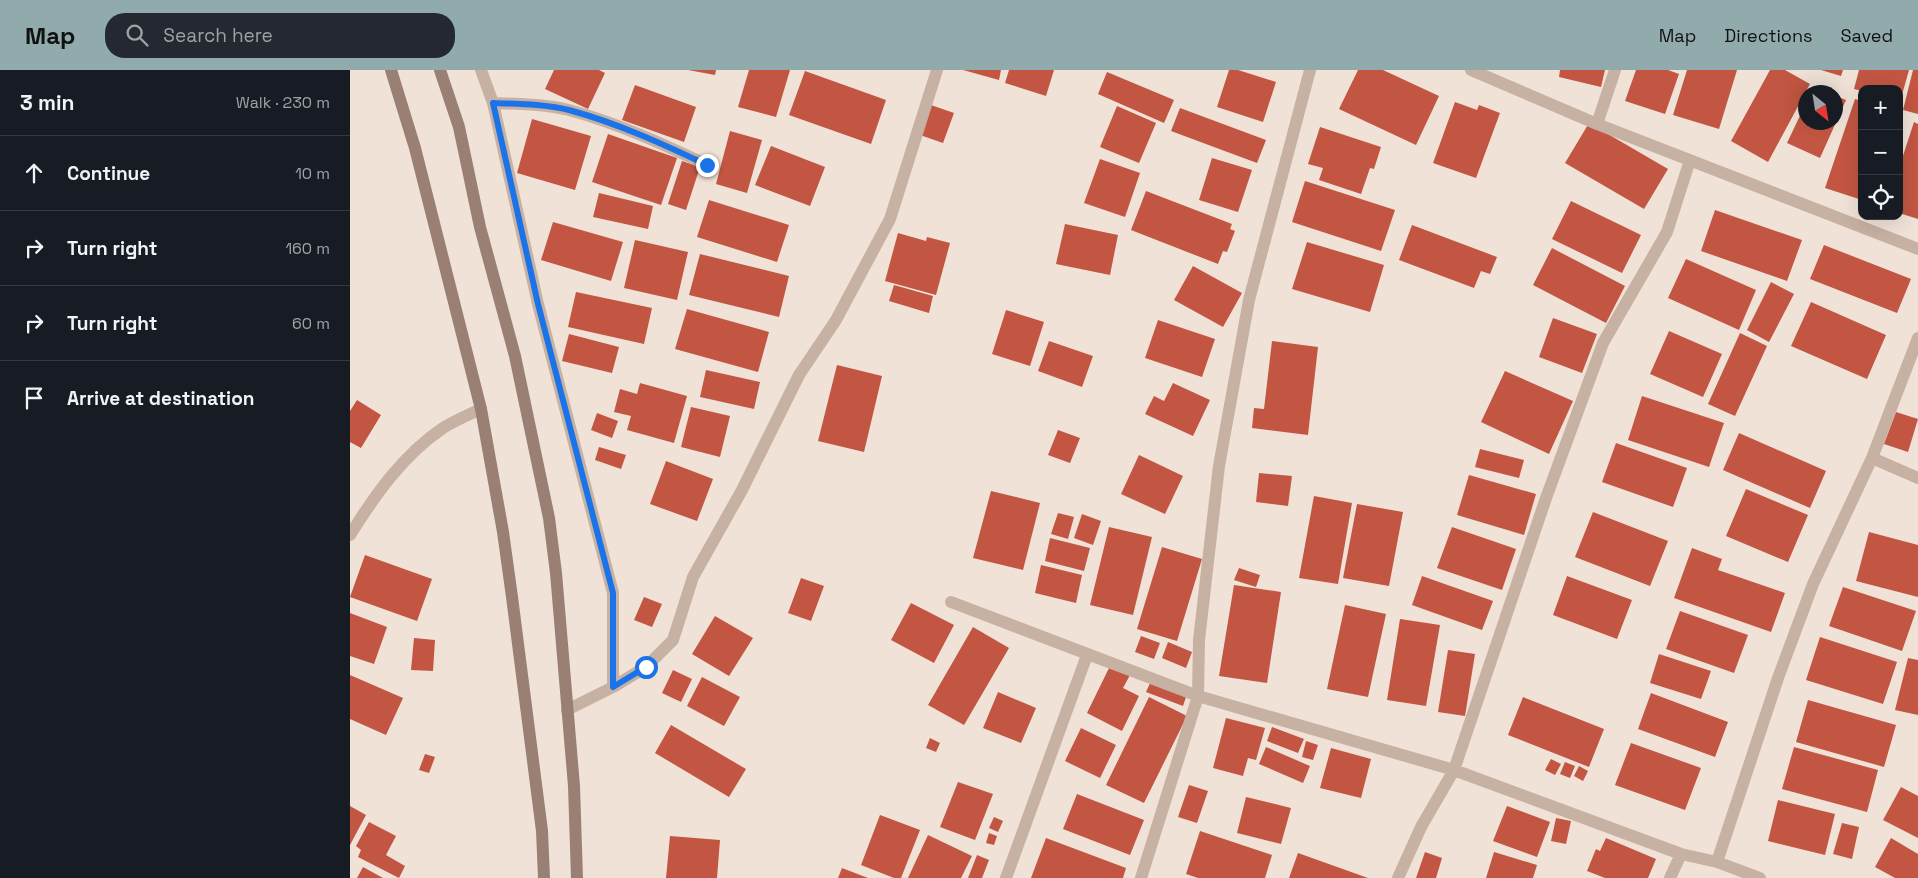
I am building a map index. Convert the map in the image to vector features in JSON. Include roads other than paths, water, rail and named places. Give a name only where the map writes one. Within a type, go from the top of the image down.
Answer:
[{"type":"main road","points":[[391,70],[415,148],[480,409],[508,569],[542,831],[544,878]]},
{"type":"main road","points":[[440,70],[459,127],[480,227],[515,356],[545,500],[556,573],[574,786],[577,878]]},
{"type":"street","points":[[481,70],[493,103],[538,304],[613,593],[613,687]]},
{"type":"street","points":[[567,710],[613,687],[646,667],[673,640],[692,577],[742,490],[799,374],[836,320],[890,219],[937,70]]},
{"type":"street","points":[[1141,878],[1198,696],[1199,640],[1220,466],[1247,310],[1284,161],[1310,70]]},
{"type":"street","points":[[1471,70],[1597,124],[1918,249]]},
{"type":"street","points":[[1597,124],[1615,70]]},
{"type":"street","points":[[493,103],[531,105],[568,110],[655,141],[707,165]]},
{"type":"street","points":[[1398,878],[1421,827],[1454,770],[1546,498],[1603,344],[1666,232],[1690,160]]},
{"type":"street","points":[[1717,862],[1778,678],[1813,584],[1872,458],[1918,338]]},
{"type":"street","points":[[350,534],[366,507],[401,464],[443,428],[480,409]]},
{"type":"street","points":[[1872,458],[1918,478]]},
{"type":"street","points":[[950,602],[1198,696],[1454,770],[1681,854],[1717,862],[1760,878]]},
{"type":"street","points":[[1006,878],[1088,655]]},
{"type":"street","points":[[1670,878],[1681,854]]}]
